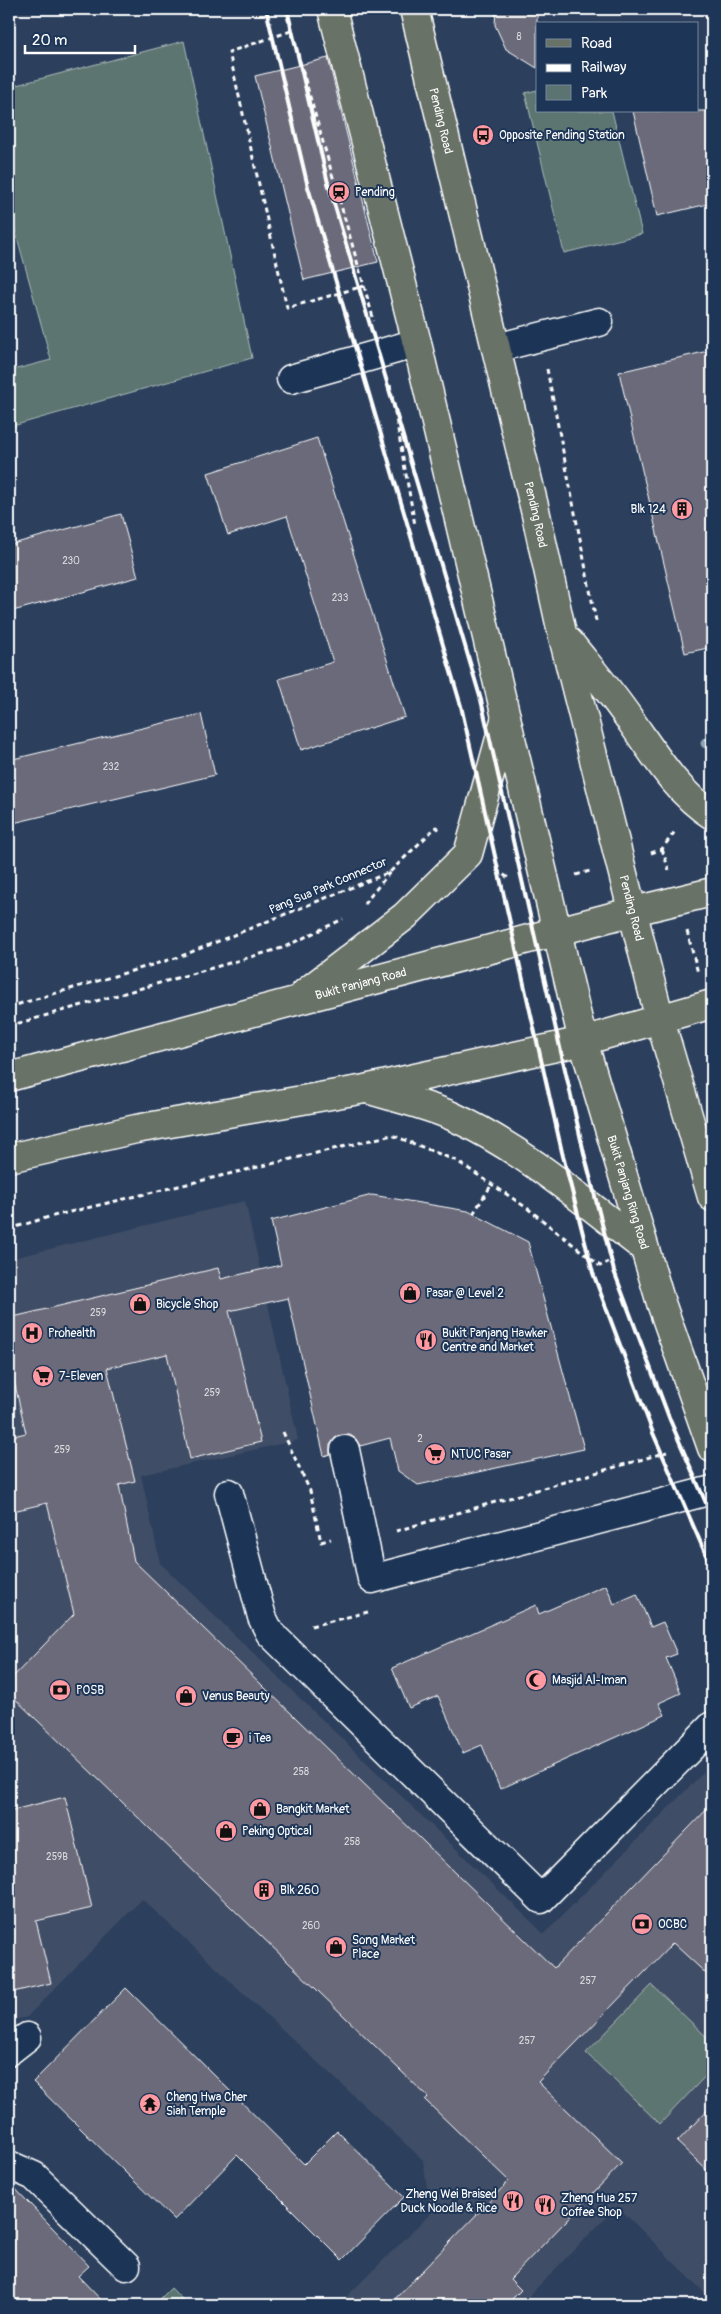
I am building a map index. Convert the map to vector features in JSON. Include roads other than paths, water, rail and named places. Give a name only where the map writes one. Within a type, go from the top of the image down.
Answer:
[{"type":"main road","points":[[332,9],[418,342],[558,932]]},
{"type":"main road","name":"Pending Road","points":[[414,9],[496,348],[562,633],[622,862],[660,1020]]},
{"type":"main road","points":[[562,633],[628,716],[656,757],[704,810]]},
{"type":"main road","points":[[295,1001],[405,916],[468,854],[507,715]]},
{"type":"main road","name":"Bukit Panjang Road","points":[[9,1076],[712,892]]},
{"type":"main road","name":"Bukit Panjang Ring Road","points":[[558,932],[583,1041],[643,1246],[712,1448]]},
{"type":"main road","points":[[9,1158],[136,1129],[365,1089],[583,1041],[709,1005]]},
{"type":"main road","points":[[660,1020],[712,1197]]},
{"type":"main road","points":[[365,1089],[453,1116],[500,1141],[553,1178],[643,1246]]},
{"type":"lane","points":[[496,348],[599,322]]},
{"type":"lane","points":[[291,379],[418,342]]},
{"type":"lane","points":[[345,1450],[372,1578],[712,1490]]},
{"type":"lane","points":[[228,1493],[259,1606],[270,1633],[541,1899],[712,1726]]},
{"type":"lane","points":[[9,2165],[34,2176],[126,2266]]},
{"type":"waterway","points":[[706,743],[712,742]]},
{"type":"railway","points":[[266,9],[308,187],[461,706],[562,1152],[593,1273],[653,1433],[712,1569]]},
{"type":"railway","points":[[287,9],[328,183],[481,700],[584,1153],[614,1271],[670,1420],[712,1517]]},
{"type":"place","name":"Opposite Pending Station","points":[[483,135]]},
{"type":"place","name":"Pending","points":[[339,192]]},
{"type":"place","name":"Blk 124","points":[[682,509]]},
{"type":"place","name":"Pasar @ Level 2","points":[[410,1293]]},
{"type":"place","name":"Bicycle Shop","points":[[140,1304]]},
{"type":"place","name":"Prohealth","points":[[32,1333]]},
{"type":"place","name":"Bukit Panjang Hawker Centre and Market","points":[[426,1340]]},
{"type":"place","name":"7-Eleven","points":[[43,1376]]},
{"type":"place","name":"NTUC Pasar","points":[[435,1454]]},
{"type":"place","name":"Masjid Al-Iman","points":[[536,1680]]},
{"type":"place","name":"POSB","points":[[60,1690]]},
{"type":"place","name":"Venus Beauty","points":[[186,1696]]},
{"type":"place","name":"i Tea","points":[[233,1738]]},
{"type":"place","name":"Bangkit Market","points":[[260,1809]]},
{"type":"place","name":"Peking Optical","points":[[226,1831]]},
{"type":"place","name":"Blk 260","points":[[264,1890]]},
{"type":"place","name":"OCBC","points":[[642,1924]]},
{"type":"place","name":"Song Market Place","points":[[336,1947]]},
{"type":"place","name":"Cheng Hwa Cher Siah Temple","points":[[150,2104]]},
{"type":"place","name":"Zheng Wei Braised Duck Noodle & Rice","points":[[513,2201]]},
{"type":"place","name":"Zheng Hua 257 Coffee Shop","points":[[545,2205]]}]
